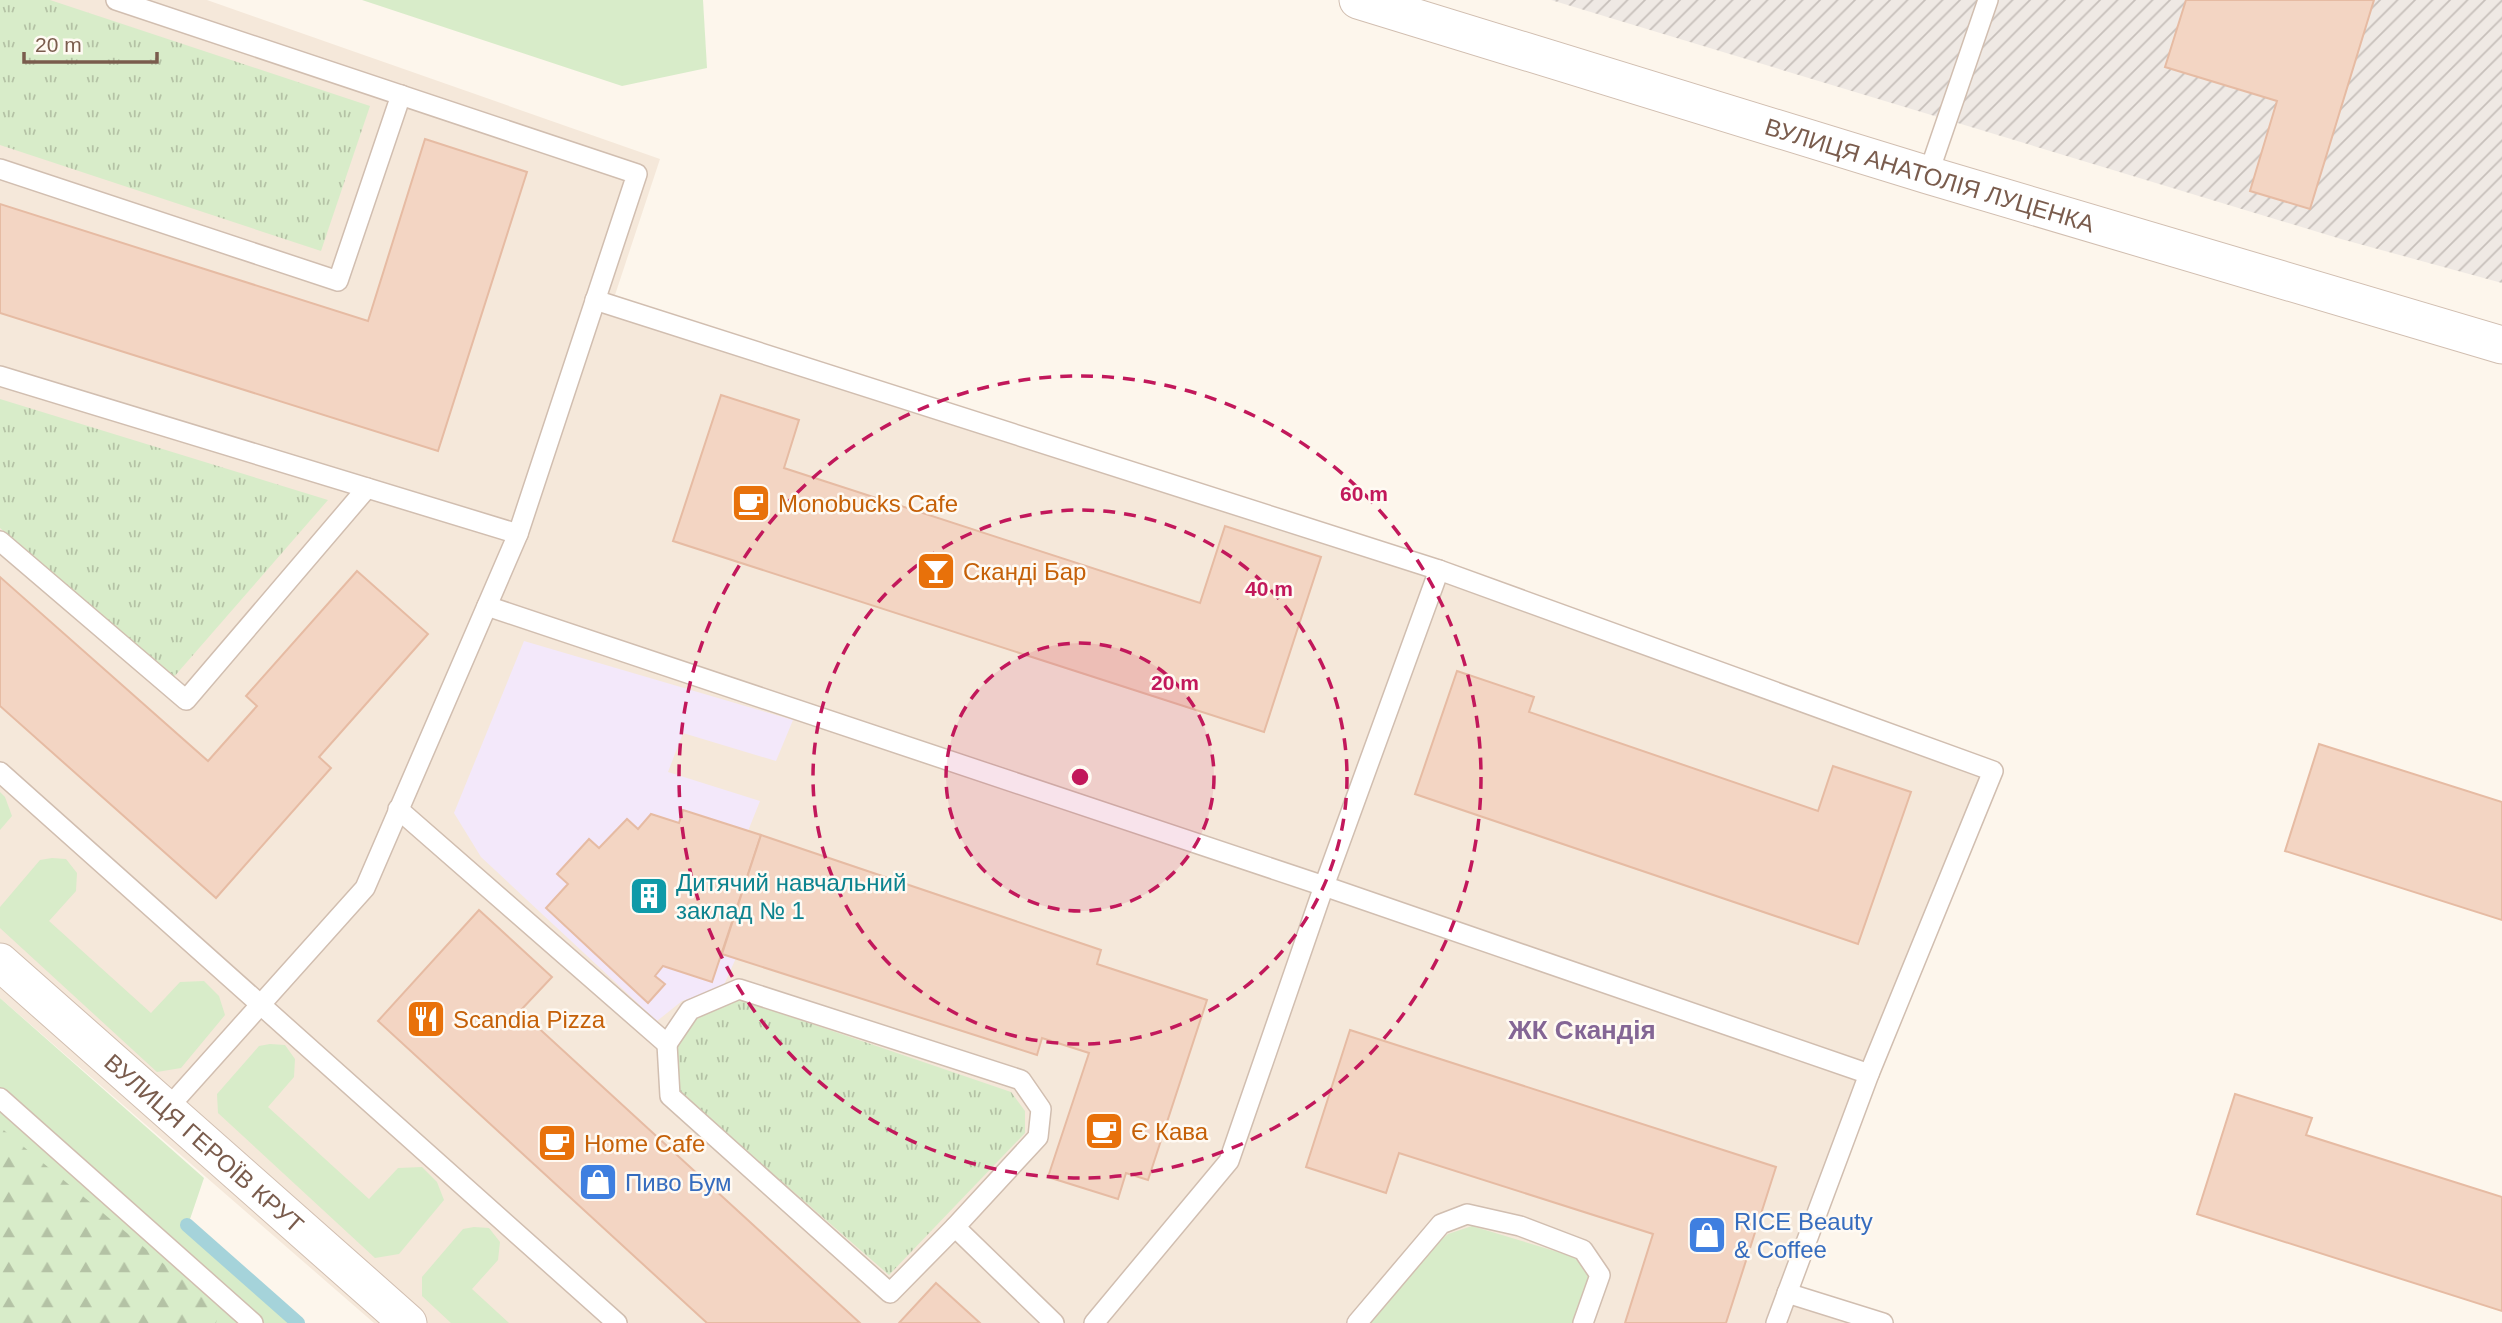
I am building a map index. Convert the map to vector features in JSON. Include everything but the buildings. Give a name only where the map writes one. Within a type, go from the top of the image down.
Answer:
[{"type":"street","name":"ВУЛИЦЯ АНАТОЛІЯ ЛУЦЕНКА","points":[[1359,0],[1928,175],[2502,345]]},
{"type":"street","name":"ВУЛИЦЯ ГЕРОЇВ КРУТ","points":[[0,962],[408,1323]]},
{"type":"lane","points":[[116,0],[637,174],[518,534],[365,888],[167,1109]]},
{"type":"lane","points":[[1928,175],[1988,0]]},
{"type":"lane","points":[[0,169],[338,281],[401,95]]},
{"type":"lane","points":[[595,300],[1439,570],[1993,771],[1869,1074],[1776,1323]]},
{"type":"lane","points":[[0,376],[518,534]]},
{"type":"lane","points":[[0,541],[186,700],[367,488]]},
{"type":"lane","points":[[1094,1323],[1229,1161],[1324,886],[1439,570]]},
{"type":"lane","points":[[487,606],[1324,886],[1869,1074]]},
{"type":"lane","points":[[0,772],[617,1323]]},
{"type":"lane","points":[[398,809],[667,1044]]},
{"type":"lane","points":[[739,989],[1021,1080],[1041,1109],[1038,1137],[890,1293],[670,1096],[667,1044],[690,1010],[739,989]]},
{"type":"lane","points":[[0,1098],[253,1323]]},
{"type":"lane","points":[[1357,1323],[1441,1224],[1467,1214],[1520,1226],[1583,1250],[1600,1275],[1583,1323]]},
{"type":"lane","points":[[954,1227],[1054,1323]]},
{"type":"lane","points":[[1787,1293],[1883,1323]]},
{"type":"shaded area","points":[[0,0],[207,0],[660,159],[615,295],[1993,771],[1788,1292],[1883,1323],[374,1323],[0,998]]},
{"type":"shaded area","points":[[1551,0],[2502,0],[2502,283],[2341,239]]},
{"type":"shaded area","points":[[524,641],[793,720],[776,761],[683,733],[668,772],[760,801],[748,831],[684,810],[679,823],[651,814],[638,829],[627,819],[599,848],[589,839],[557,873],[568,884],[546,908],[648,1002],[664,984],[655,976],[663,966],[712,982],[722,954],[736,958],[723,987],[682,1001],[657,1021],[481,857],[454,813]]},
{"type":"green space","points":[[0,0],[50,0],[370,106],[321,251],[0,145]]},
{"type":"green space","points":[[362,0],[703,0],[707,68],[622,86]]},
{"type":"green space","points":[[0,399],[328,500],[173,678],[0,528]]},
{"type":"green space","points":[[0,792],[5,797],[12,816],[0,830]]},
{"type":"green space","points":[[66,859],[77,873],[76,891],[49,921],[151,1013],[180,982],[204,981],[219,996],[225,1015],[181,1068],[157,1072],[0,928],[0,907],[40,860]]},
{"type":"green space","points":[[0,998],[204,1178],[188,1225],[298,1323],[0,1323]]},
{"type":"green space","points":[[736,998],[1011,1092],[1025,1111],[1025,1133],[889,1275],[679,1092],[677,1046],[696,1014]]},
{"type":"green space","points":[[285,1045],[295,1059],[294,1077],[268,1107],[369,1199],[398,1168],[422,1167],[437,1182],[444,1200],[399,1254],[375,1258],[218,1113],[217,1094],[259,1046]]},
{"type":"green space","points":[[0,1127],[219,1310],[216,1323],[0,1323]]},
{"type":"green space","points":[[1472,1226],[1578,1258],[1591,1278],[1574,1323],[1367,1323],[1432,1248],[1448,1234]]},
{"type":"green space","points":[[489,1228],[500,1242],[498,1260],[472,1289],[509,1323],[451,1323],[422,1296],[422,1277],[463,1229]]},
{"type":"waterway","points":[[187,1225],[298,1323]]},
{"type":"place","name":"Monobucks Cafe","points":[[751,503]]},
{"type":"place","name":"Сканді Бар","points":[[936,571]]},
{"type":"place","name":"Дитячий навчальний заклад № 1","points":[[649,896]]},
{"type":"place","name":"Scandia Pizza","points":[[426,1019]]},
{"type":"place","name":"Є Кава","points":[[1104,1131]]},
{"type":"place","name":"Home Cafe","points":[[557,1143]]},
{"type":"place","name":"Пиво Бум","points":[[598,1182]]},
{"type":"place","name":"RICE Beauty & Coffee","points":[[1707,1235]]},
{"type":"district","name":"ЖК Скандія","points":[[1582,1030]]}]
